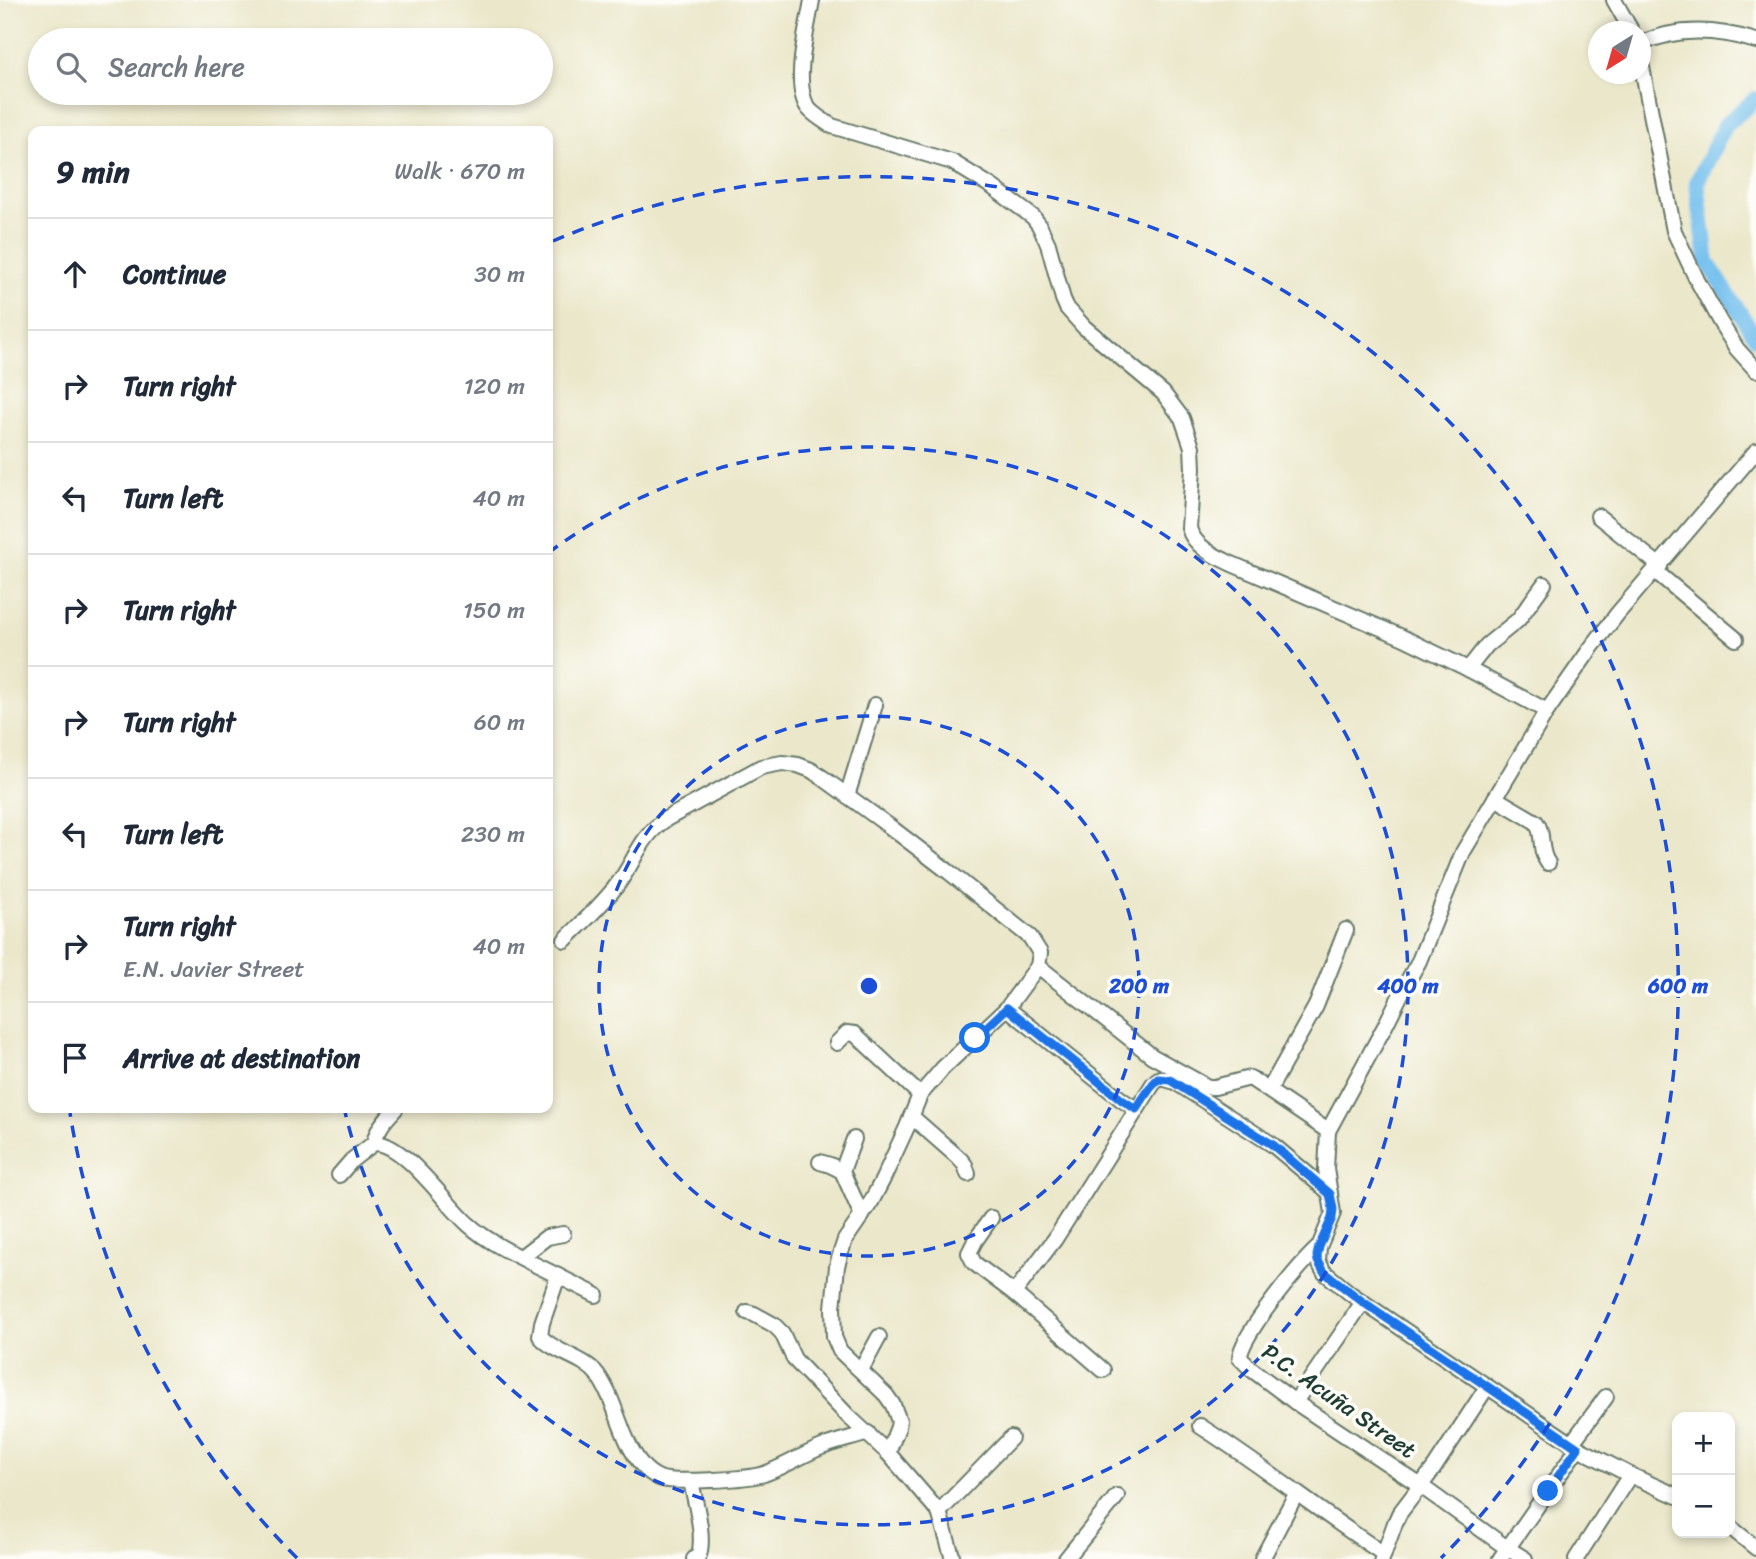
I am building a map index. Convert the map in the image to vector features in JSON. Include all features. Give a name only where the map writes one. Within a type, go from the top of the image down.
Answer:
[{"type":"street","points":[[812,0],[801,66],[803,96],[808,107],[832,126],[952,162],[1033,217],[1048,244],[1067,308],[1084,327],[1163,393],[1182,418],[1192,447],[1189,528],[1195,541],[1232,564],[1381,628],[1548,711]]},
{"type":"street","points":[[1614,0],[1626,21]]},
{"type":"street","points":[[1651,40],[1665,34],[1694,31],[1756,41]]},
{"type":"street","points":[[1646,84],[1674,231],[1720,321],[1737,349],[1756,370]]},
{"type":"street","points":[[1672,1494],[1574,1446],[1363,1302],[1324,1272],[1318,1261],[1319,1247],[1332,1218],[1333,1209],[1326,1169],[1328,1131],[1419,961],[1463,852],[1548,711],[1591,648],[1756,452]]},
{"type":"street","points":[[1598,516],[1736,639]]},
{"type":"street","points":[[1468,669],[1487,645],[1518,620],[1544,584]]},
{"type":"street","points":[[847,796],[875,705]]},
{"type":"street","points":[[565,940],[594,912],[618,883],[653,828],[738,778],[761,767],[782,763],[811,770],[949,872],[1030,937],[1040,953],[1038,966],[1007,1008],[943,1068],[920,1095],[883,1179],[845,1240],[837,1266],[833,1308],[834,1337],[839,1351],[861,1370],[893,1405],[899,1421],[888,1453]]},
{"type":"street","points":[[1495,798],[1540,826],[1542,854],[1548,863]]},
{"type":"street","points":[[1269,1090],[1316,1006],[1346,930]]},
{"type":"street","points":[[1038,966],[1152,1056],[1204,1085],[1215,1087],[1251,1078],[1328,1131]]},
{"type":"street","points":[[1007,1008],[1136,1109]]},
{"type":"street","points":[[837,1043],[847,1033],[855,1034],[920,1095]]},
{"type":"street","points":[[1014,1293],[1055,1239],[1118,1142],[1136,1109],[1158,1079],[1175,1082],[1273,1145],[1330,1194]]},
{"type":"street","points":[[339,1175],[352,1160],[374,1143],[380,1127],[392,1113]]},
{"type":"street","points":[[911,1116],[960,1159],[968,1174]]},
{"type":"street","points":[[842,1171],[855,1139]]},
{"type":"street","points":[[374,1143],[386,1146],[406,1159],[473,1228],[497,1245],[596,1295]]},
{"type":"street","points":[[820,1162],[842,1171],[862,1216]]},
{"type":"street","points":[[991,1218],[969,1253],[974,1263],[1014,1293],[1103,1370]]},
{"type":"street","points":[[521,1257],[547,1237],[563,1234]]},
{"type":"street","name":"P.C. Acuña Street","points":[[1319,1247],[1302,1263],[1254,1327],[1240,1352],[1240,1358],[1295,1402],[1421,1486],[1504,1554],[1525,1559]]},
{"type":"street","points":[[558,1276],[540,1336],[597,1374],[632,1450],[641,1464],[660,1479],[691,1481],[763,1474],[824,1446],[868,1433]]},
{"type":"street","points":[[1295,1402],[1363,1302]]},
{"type":"street","points":[[747,1312],[774,1325],[782,1333],[794,1359],[888,1453],[939,1512],[953,1559]]},
{"type":"street","points":[[861,1370],[879,1337]]},
{"type":"street","points":[[1200,1426],[1383,1556],[1399,1514],[1421,1486],[1487,1387]]},
{"type":"street","points":[[1504,1554],[1606,1397]]},
{"type":"street","points":[[939,1512],[1011,1438]]},
{"type":"street","points":[[1576,1559],[1630,1475]]},
{"type":"street","points":[[691,1481],[701,1546],[699,1555],[694,1559]]},
{"type":"street","points":[[1262,1559],[1297,1494]]},
{"type":"street","points":[[1066,1559],[1117,1496]]},
{"type":"street","points":[[1735,1531],[1756,1548]]},
{"type":"waterway","points":[[1756,99],[1725,125],[1697,182],[1707,262],[1756,338]]},
{"type":"route","points":[[975,1038],[1007,1008],[1136,1109],[1158,1079],[1170,1080],[1273,1145],[1330,1194],[1332,1218],[1317,1256],[1324,1272],[1363,1302],[1578,1448],[1548,1491]]}]
